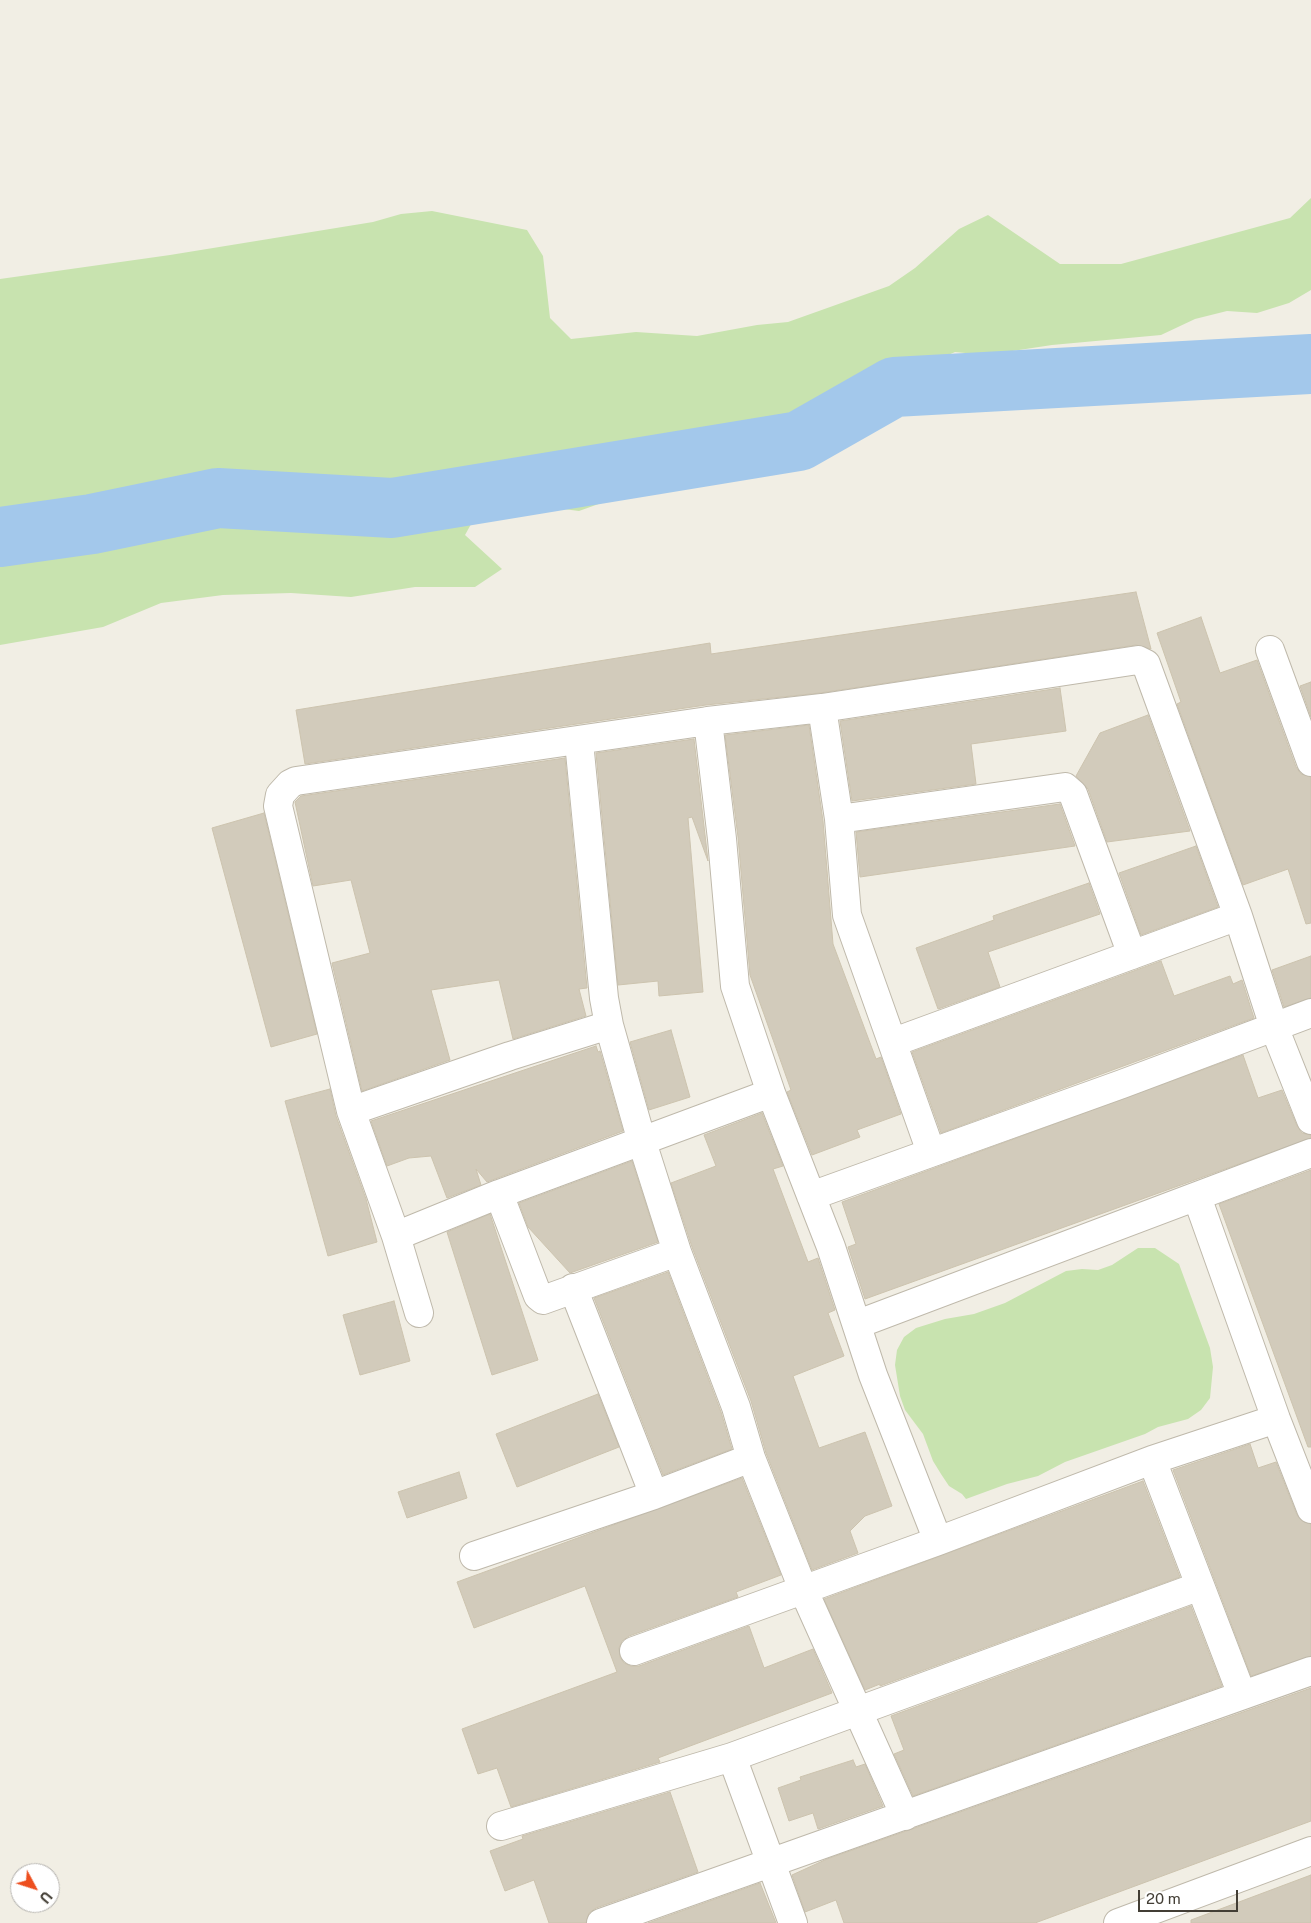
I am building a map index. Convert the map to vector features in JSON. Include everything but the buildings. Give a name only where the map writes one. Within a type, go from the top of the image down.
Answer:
[{"type":"street","points":[[1270,650],[1311,762]]},
{"type":"street","points":[[419,1313],[396,1236],[352,1111],[278,806],[280,795],[290,784],[296,781],[580,742],[708,722],[822,708],[1142,661],[1149,668],[1238,916],[1274,1028],[1311,1120]]},
{"type":"street","points":[[822,708],[839,819],[847,915],[894,1042],[931,1152]]},
{"type":"street","points":[[708,722],[722,839],[735,986],[771,1094],[858,1324],[873,1375],[938,1541]]},
{"type":"street","points":[[580,742],[604,998],[609,1025],[642,1142],[677,1252],[736,1407],[751,1458],[803,1589],[905,1816]]},
{"type":"street","points":[[839,819],[1065,787],[1073,794],[1132,955]]},
{"type":"street","points":[[894,1042],[1238,916]]},
{"type":"street","points":[[810,1196],[1311,1013]]},
{"type":"street","points":[[352,1111],[510,1056],[609,1025]]},
{"type":"street","points":[[396,1236],[499,1194],[771,1094]]},
{"type":"street","points":[[858,1324],[1311,1153]]},
{"type":"street","points":[[499,1194],[538,1296],[543,1300],[677,1252]]},
{"type":"street","points":[[1197,1197],[1276,1420],[1311,1509]]},
{"type":"street","points":[[573,1288],[654,1495]]},
{"type":"street","points":[[634,1651],[938,1541],[1152,1460],[1276,1420]]},
{"type":"street","points":[[474,1556],[654,1495],[751,1458]]},
{"type":"street","points":[[1152,1460],[1242,1695]]},
{"type":"street","points":[[501,1826],[732,1756],[1200,1586]]},
{"type":"street","points":[[600,1923],[1311,1670]]},
{"type":"street","points":[[732,1756],[793,1923]]},
{"type":"street","points":[[1118,1923],[1311,1851]]},
{"type":"green space","points":[[1311,198],[1311,290],[1289,303],[1257,313],[1227,311],[1195,319],[1161,335],[1052,345],[986,355],[955,352],[833,407],[773,424],[743,426],[653,457],[607,501],[579,511],[548,507],[480,508],[465,535],[502,569],[475,587],[415,587],[351,597],[291,593],[223,595],[161,603],[103,627],[0,645],[0,279],[170,255],[373,222],[401,214],[432,211],[527,230],[543,256],[550,318],[571,339],[636,332],[697,336],[757,325],[788,322],[889,286],[915,268],[959,229],[988,215],[1060,264],[1121,264],[1290,218]]},
{"type":"green space","points":[[1138,1248],[1155,1248],[1179,1264],[1210,1348],[1213,1367],[1210,1398],[1201,1410],[1188,1419],[1158,1427],[1145,1434],[1065,1462],[1038,1476],[1007,1484],[966,1499],[962,1494],[949,1486],[933,1461],[923,1434],[905,1410],[900,1396],[895,1365],[897,1350],[904,1337],[916,1328],[945,1319],[974,1314],[1005,1303],[1066,1271],[1098,1270],[1112,1265]]},
{"type":"waterway","points":[[0,537],[92,524],[218,498],[392,508],[799,441],[894,387],[1311,364]]}]
